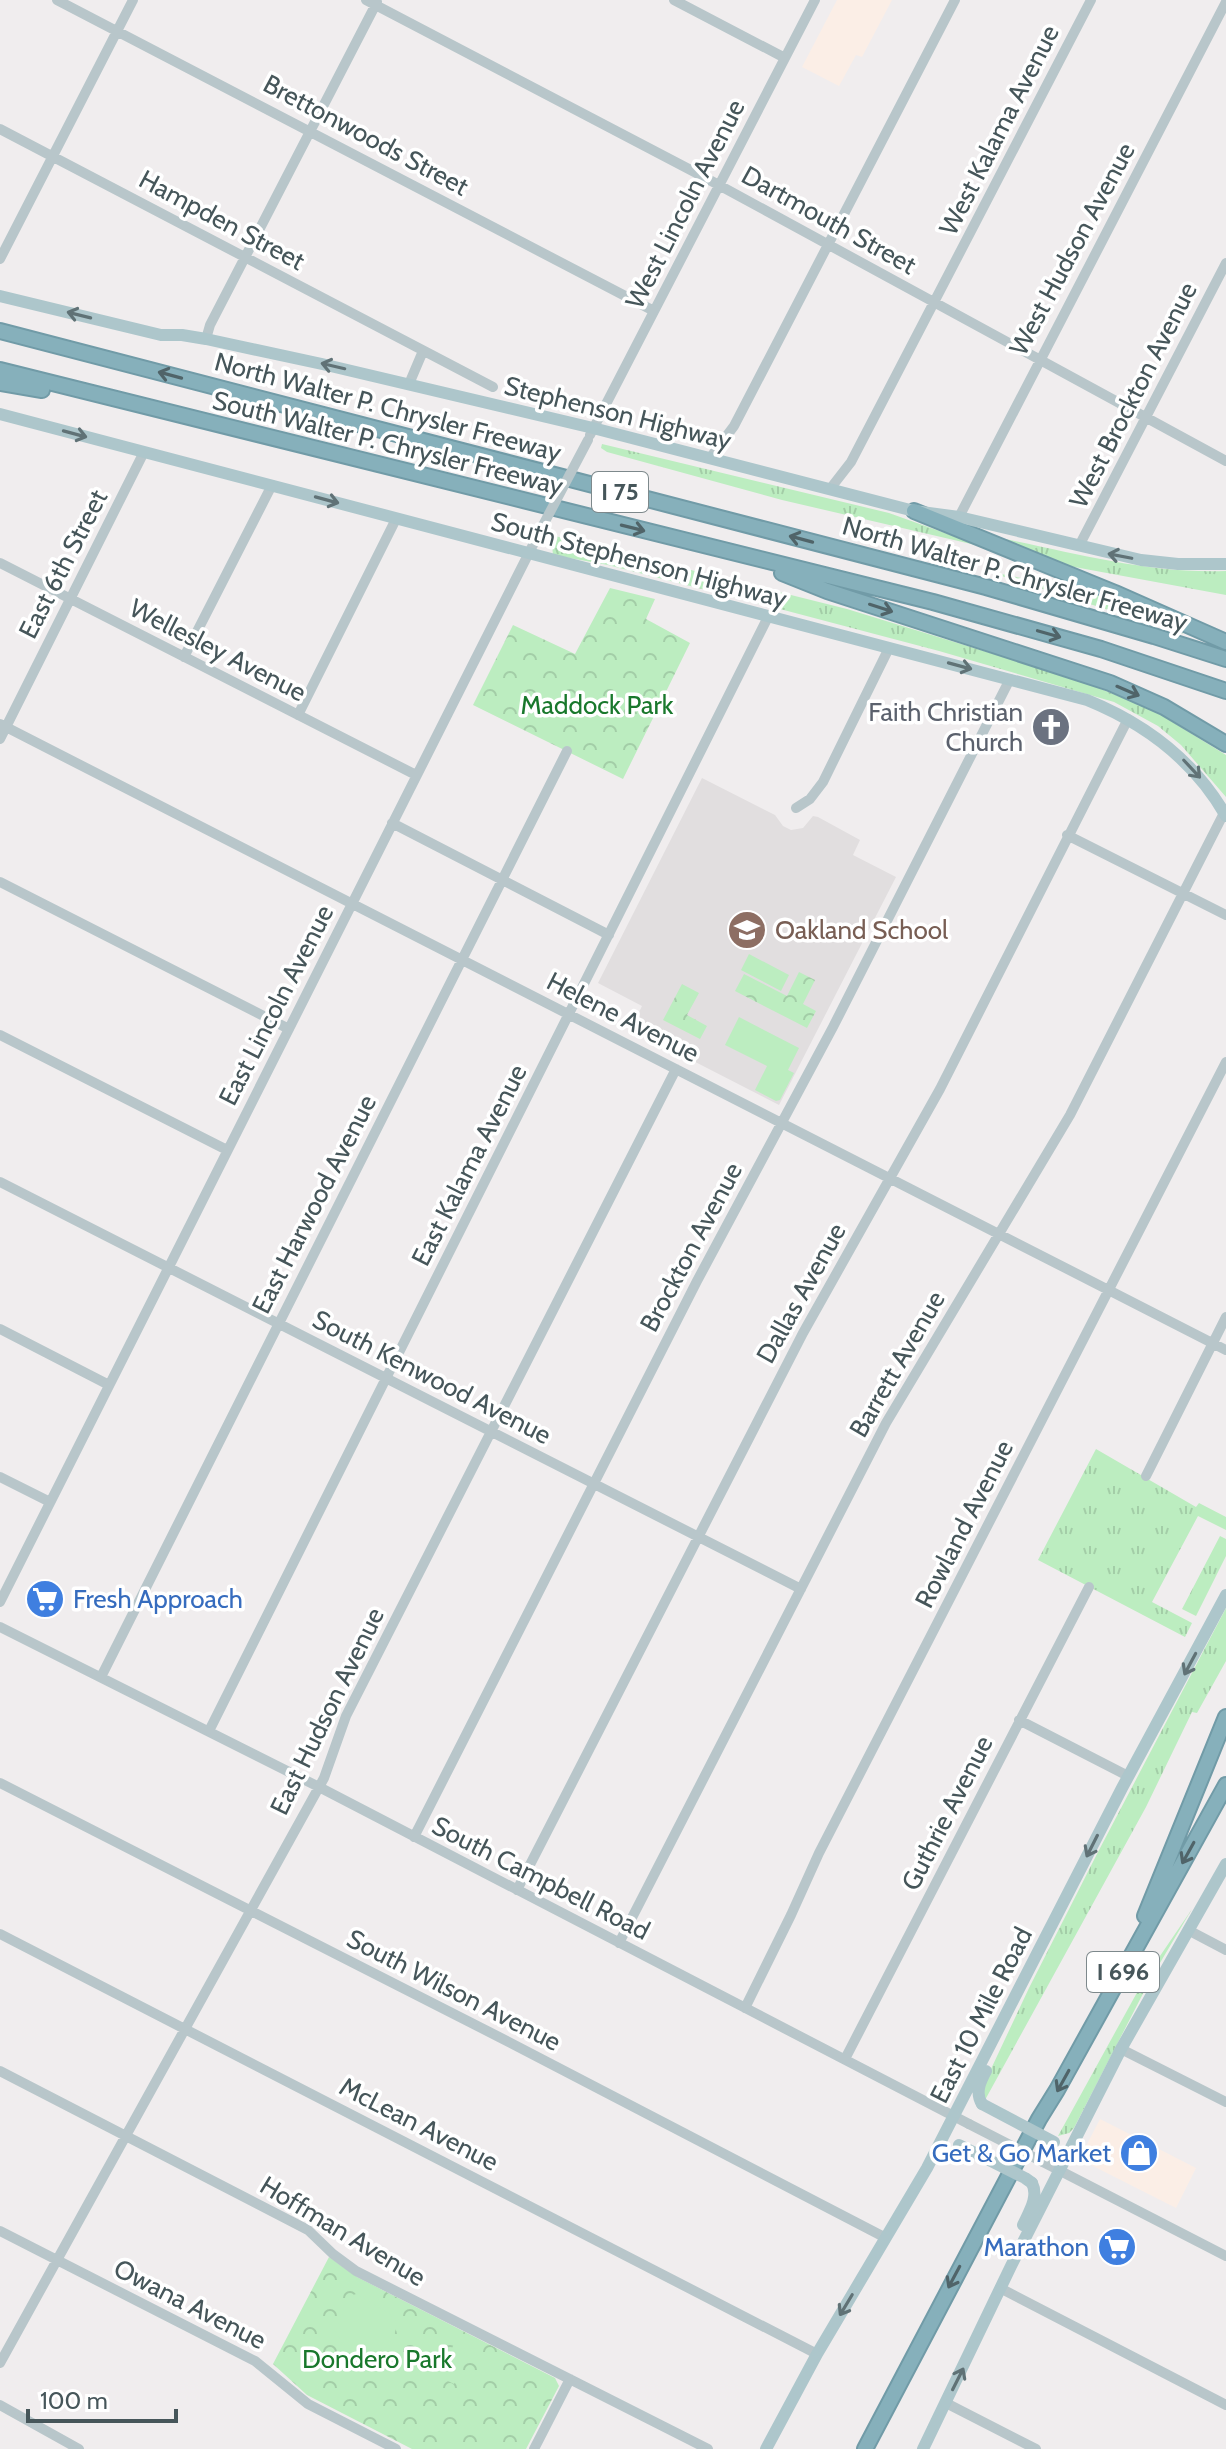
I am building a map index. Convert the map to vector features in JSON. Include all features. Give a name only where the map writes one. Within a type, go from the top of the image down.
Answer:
[{"type":"highway","name":"North Walter P. Chrysler Freeway","points":[[0,331],[986,587],[1226,659]]},
{"type":"highway","name":"South Walter P. Chrysler Freeway","points":[[0,370],[1047,633],[1226,691]]},
{"type":"highway","points":[[0,383],[149,408]]},
{"type":"highway","points":[[914,511],[1226,642]]},
{"type":"highway","points":[[729,552],[827,591],[1110,683],[1164,707],[1226,744]]},
{"type":"highway","points":[[1119,1979],[1226,1717]]},
{"type":"highway","name":"I 696","points":[[865,2449],[984,2220],[1226,1785]]},
{"type":"main road","name":"Stephenson Highway","points":[[0,296],[161,335],[206,339],[409,384],[590,434],[710,458],[914,511],[959,517],[1112,555],[1161,563],[1226,564]]},
{"type":"main road","name":"South Stephenson Highway","points":[[0,414],[1087,700],[1128,719],[1172,749],[1194,769],[1225,814]]},
{"type":"main road","name":"East 10 Mile Road","points":[[766,2449],[817,2354],[935,2153],[1128,1776],[1226,1595]]},
{"type":"main road","points":[[923,2449],[1000,2288],[1121,2049],[1226,1864]]},
{"type":"main road","points":[[1020,1987],[979,2085],[978,2096],[982,2104],[1054,2142],[1070,2141],[1078,2133]]},
{"type":"main road","points":[[935,2153],[959,2145],[1032,2183],[1035,2198],[1000,2288]]},
{"type":"street","name":"Brettonwoods Street","points":[[57,0],[654,311]]},
{"type":"street","points":[[0,259],[133,0]]},
{"type":"street","points":[[674,0],[785,58]]},
{"type":"street","name":"West Lincoln Avenue","points":[[590,434],[815,0]]},
{"type":"street","points":[[710,458],[734,426],[955,0]]},
{"type":"street","name":"West Kalama Avenue","points":[[830,489],[851,462],[1091,0]]},
{"type":"street","points":[[206,339],[210,325],[373,2]]},
{"type":"street","name":"Dartmouth Street","points":[[373,2],[719,185],[1226,461]]},
{"type":"street","name":"West Hudson Avenue","points":[[959,517],[1226,2]]},
{"type":"street","name":"Hampden Street","points":[[0,129],[493,387]]},
{"type":"street","name":"West Brockton Avenue","points":[[1079,546],[1226,263]]},
{"type":"street","points":[[409,384],[423,351]]},
{"type":"street","name":"East Lincoln Avenue","points":[[0,1602],[590,434]]},
{"type":"street","name":"East 6th Street","points":[[0,739],[3,725],[144,452]]},
{"type":"street","points":[[184,657],[272,485]]},
{"type":"street","points":[[298,715],[396,519]]},
{"type":"street","name":"Wellesley Avenue","points":[[0,563],[416,775]]},
{"type":"street","name":"East Kalama Avenue","points":[[209,1731],[768,617]]},
{"type":"street","points":[[796,808],[810,799],[823,782],[889,648]]},
{"type":"street","name":"Brockton Avenue","points":[[414,1837],[697,1281],[840,1014],[1010,679]]},
{"type":"street","name":"Dallas Avenue","points":[[517,1890],[803,1333],[940,1089],[1128,719]]},
{"type":"street","name":"Helene Avenue","points":[[3,725],[1226,1350]]},
{"type":"street","name":"East Harwood Avenue","points":[[101,1677],[567,751]]},
{"type":"street","name":"Barrett Avenue","points":[[619,1943],[886,1423],[1070,1115],[1181,894],[1225,814]]},
{"type":"street","points":[[392,823],[609,935]]},
{"type":"street","points":[[1067,835],[1226,915]]},
{"type":"street","points":[[0,882],[289,1029]]},
{"type":"street","points":[[0,1035],[227,1150]]},
{"type":"street","name":"Rowland Avenue","points":[[745,2008],[819,1853],[1226,1062]]},
{"type":"street","name":"East Hudson Avenue","points":[[0,2363],[319,1787],[346,1716],[676,1069]]},
{"type":"street","name":"South Kenwood Avenue","points":[[0,1182],[801,1589]]},
{"type":"street","points":[[1146,1476],[1226,1317]]},
{"type":"street","points":[[0,1329],[109,1385]]},
{"type":"street","points":[[0,1477],[50,1502]]},
{"type":"street","name":"Guthrie Avenue","points":[[845,2059],[1089,1587]]},
{"type":"street","name":"South Campbell Road","points":[[0,1627],[319,1787],[1226,2256]]},
{"type":"street","points":[[1019,1720],[1128,1776]]},
{"type":"street","name":"South Wilson Avenue","points":[[0,1783],[886,2238]]},
{"type":"street","points":[[1188,1930],[1226,1950]]},
{"type":"street","name":"McLean Avenue","points":[[0,1934],[817,2354]]},
{"type":"street","points":[[1121,2049],[1226,2102]]},
{"type":"street","name":"Hoffman Avenue","points":[[0,2071],[308,2230],[356,2271],[708,2449]]},
{"type":"street","name":"Owana Avenue","points":[[0,2231],[255,2361],[308,2404],[396,2449]]},
{"type":"street","points":[[1000,2288],[1226,2405]]},
{"type":"street","points":[[534,2449],[570,2379]]},
{"type":"street","points":[[946,2403],[1036,2449]]},
{"type":"street","points":[[0,2405],[79,2449]]},
{"type":"shaded area","points":[[837,0],[892,0],[862,57],[856,55],[839,86],[802,67]]},
{"type":"shaded area","name":"Oakland School","points":[[702,778],[775,815],[783,826],[791,830],[803,828],[813,816],[818,817],[860,840],[853,855],[896,877],[779,1105],[631,1029],[642,1006],[598,983]]},
{"type":"shaded area","points":[[1100,2119],[1196,2168],[1176,2208],[1091,2165],[1085,2148]]},
{"type":"green space","points":[[602,444],[889,513],[984,547],[782,500],[607,452],[601,448]]},
{"type":"green space","points":[[555,536],[847,609],[1081,681],[1153,710],[1226,755],[1226,797],[1181,745],[1158,726],[1114,702],[939,651],[753,602],[608,565],[553,555]]},
{"type":"green space","points":[[1005,539],[1142,566],[1226,571],[1226,595],[1069,566]]},
{"type":"green space","points":[[986,571],[1092,592],[1184,634]]},
{"type":"green space","name":"Maddock Park","points":[[610,588],[655,599],[646,619],[690,643],[623,779],[473,705],[513,625],[575,654]]},
{"type":"green space","points":[[749,954],[789,975],[781,991],[741,970]]},
{"type":"green space","points":[[799,972],[815,980],[803,1004],[816,1011],[807,1028],[735,991],[744,974],[787,996]]},
{"type":"green space","points":[[682,984],[699,993],[687,1015],[707,1026],[700,1039],[663,1020]]},
{"type":"green space","points":[[739,1017],[799,1048],[788,1070],[794,1073],[780,1100],[776,1101],[755,1090],[767,1066],[725,1045]]},
{"type":"green space","points":[[1096,1449],[1196,1507],[1199,1503],[1226,1517],[1226,1530],[1198,1516],[1152,1602],[1192,1623],[1185,1637],[1038,1560]]},
{"type":"green space","points":[[1220,1536],[1226,1539],[1226,1556],[1196,1616],[1182,1609]]},
{"type":"green space","points":[[1226,1608],[1226,1661],[1197,1713],[1192,1712],[1146,1807],[985,2100],[983,2086],[1029,1988]]},
{"type":"green space","points":[[1192,1909],[1151,1978],[1074,2128],[1058,2136],[1145,1978]]},
{"type":"green space","name":"Dondero Park","points":[[329,2257],[357,2277],[555,2378],[559,2386],[526,2449],[412,2449],[307,2395],[273,2364]]},
{"type":"green space","points":[[356,2294],[391,2315],[396,2322],[393,2338],[375,2353],[351,2351],[335,2331],[350,2296]]},
{"type":"green space","points":[[454,2344],[470,2352],[454,2384],[438,2376]]},
{"type":"place","name":"Faith Christian Church","points":[[1051,727]]},
{"type":"place","name":"Oakland School","points":[[747,930]]},
{"type":"place","name":"Fresh Approach","points":[[45,1599]]},
{"type":"place","name":"Get & Go Market","points":[[1139,2153]]},
{"type":"place","name":"Marathon","points":[[1117,2247]]}]
